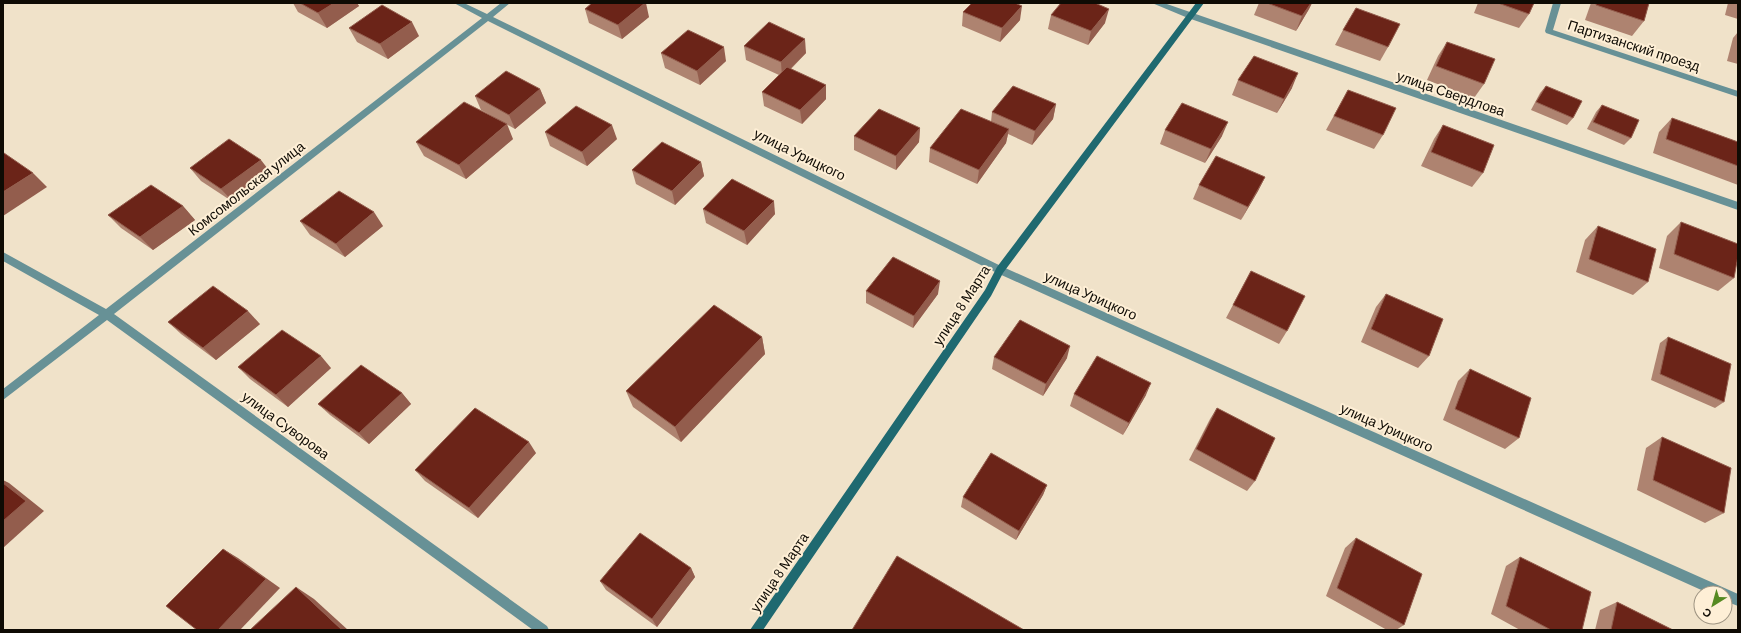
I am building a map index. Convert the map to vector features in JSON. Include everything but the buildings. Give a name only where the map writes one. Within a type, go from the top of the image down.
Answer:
[{"type":"main road","name":"улица 8 Марта","points":[[756,630],[983,299],[1000,270],[1200,3]]},
{"type":"street","name":"улица Урицкого","points":[[458,3],[1000,270],[1704,585]]},
{"type":"street","name":"Комсомольская улица","points":[[3,395],[506,3]]},
{"type":"street","name":"улица Свердлова","points":[[1156,3],[1738,206]]},
{"type":"street","name":"Партизанский проезд","points":[[1557,3],[1549,31],[1738,94]]},
{"type":"street","name":"улица Суворова","points":[[3,256],[106,314],[543,630]]}]
